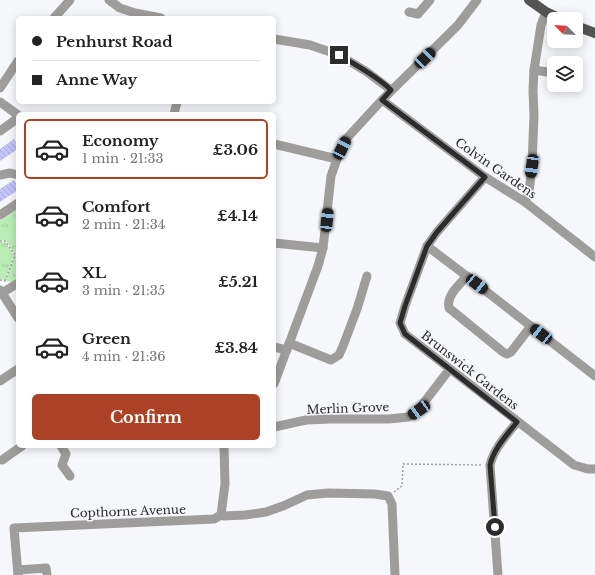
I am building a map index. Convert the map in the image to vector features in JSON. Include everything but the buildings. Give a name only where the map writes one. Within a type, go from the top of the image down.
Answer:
[{"type":"main road","points":[[529,0],[546,12]]},
{"type":"main road","points":[[583,29],[595,33]]},
{"type":"street","points":[[56,16],[70,0]]},
{"type":"street","points":[[110,0],[120,8],[151,16]]},
{"type":"street","points":[[409,12],[418,14],[430,0]]},
{"type":"street","points":[[276,379],[318,266],[323,248],[331,176],[347,138],[391,90],[458,25],[477,0]]},
{"type":"street","points":[[525,202],[529,192],[532,166],[534,70],[541,25],[546,12]]},
{"type":"street","points":[[276,39],[310,45],[339,55],[367,72],[391,90]]},
{"type":"street","points":[[0,88],[16,64]]},
{"type":"street","points":[[534,70],[547,72]]},
{"type":"street","name":"Colvin Gardens","points":[[382,100],[485,177],[525,202],[595,257]]},
{"type":"street","points":[[0,102],[16,114]]},
{"type":"street","points":[[0,131],[16,119]]},
{"type":"street","points":[[276,144],[337,159]]},
{"type":"street","points":[[0,175],[10,173],[16,174]]},
{"type":"street","name":"Brunswick Gardens","points":[[485,177],[437,232],[427,246],[400,323],[405,334],[449,370],[574,465],[588,469],[595,469]]},
{"type":"street","points":[[0,215],[16,204]]},
{"type":"street","points":[[276,243],[323,248]]},
{"type":"street","points":[[427,246],[595,376]]},
{"type":"street","points":[[276,347],[288,347],[331,360],[338,355],[357,309],[367,276]]},
{"type":"street","points":[[467,276],[448,299],[449,308],[502,352],[507,354],[511,352],[531,326]]},
{"type":"street","points":[[16,284],[2,295],[16,315]]},
{"type":"street","points":[[0,381],[16,370]]},
{"type":"street","name":"Merlin Grove","points":[[276,426],[312,420],[389,419],[408,417],[419,410],[449,370]]},
{"type":"street","points":[[498,575],[490,465],[492,457],[497,449],[517,422]]},
{"type":"street","points":[[2,460],[19,448]]},
{"type":"street","points":[[62,448],[66,454],[62,465],[70,476]]},
{"type":"street","points":[[224,448],[225,484],[221,514],[224,516],[266,512],[307,495],[328,493],[375,494],[388,496],[392,504],[395,575]]},
{"type":"street","name":"Copthorne Avenue","points":[[18,573],[14,528],[214,519],[221,514]]},
{"type":"street","points":[[18,573],[46,568],[47,575]]},
{"type":"path","points":[[0,241],[5,241],[15,255],[5,281]]},
{"type":"path","points":[[388,496],[402,486],[403,464],[490,465]]},
{"type":"green space","points":[[16,209],[16,234],[6,241],[0,240],[0,220]]},
{"type":"green space","points":[[16,234],[16,253],[15,254],[6,241]]},
{"type":"green space","points":[[0,242],[5,242],[14,255],[5,280],[0,279]]},
{"type":"green space","points":[[16,254],[16,278],[11,282],[7,281],[6,279]]},
{"type":"route","points":[[339,55],[367,72],[391,90],[382,100],[485,177],[437,232],[427,246],[400,323],[405,334],[517,422],[497,449],[492,457],[490,465],[495,527]]}]
